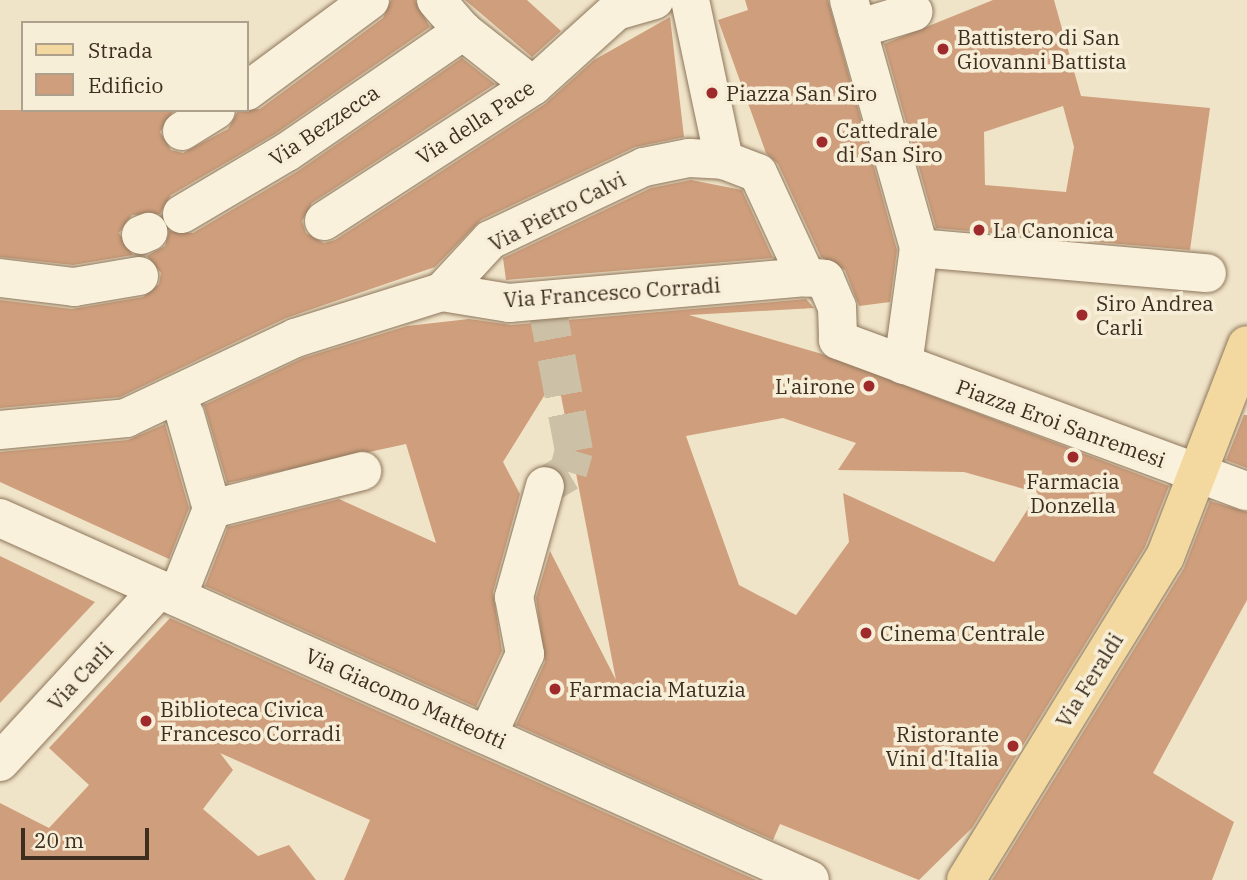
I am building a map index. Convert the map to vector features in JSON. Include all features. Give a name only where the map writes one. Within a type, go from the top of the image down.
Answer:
[{"type":"main road","points":[[1199,474],[1247,345]]},
{"type":"main road","name":"Via Feraldi","points":[[966,880],[1165,557],[1199,474]]},
{"type":"street","points":[[248,90],[370,0]]},
{"type":"street","points":[[436,0],[463,31],[533,86]]},
{"type":"street","points":[[609,6],[654,0]]},
{"type":"street","points":[[690,0],[706,159],[758,173],[806,277],[825,279],[836,307],[838,340],[903,365],[919,248],[853,14],[913,12]]},
{"type":"street","name":"Via della Pace","points":[[324,221],[533,86],[609,6]]},
{"type":"street","name":"Via Bezzecca","points":[[182,214],[287,152],[463,31]]},
{"type":"street","points":[[182,131],[213,112]]},
{"type":"street","name":"Via Pietro Calvi","points":[[442,292],[490,240],[644,167],[706,159]]},
{"type":"street","points":[[919,248],[1207,274]]},
{"type":"street","points":[[0,278],[74,287],[139,275]]},
{"type":"street","name":"Via Francesco Corradi","points":[[0,430],[126,418],[179,396],[368,306],[442,292],[509,303],[806,277]]},
{"type":"street","name":"Piazza Eroi Sanremesi","points":[[903,365],[1247,491]]},
{"type":"street","points":[[168,593],[212,509],[179,396]]},
{"type":"street","points":[[212,509],[362,471]]},
{"type":"street","points":[[488,734],[525,654],[514,597],[545,486]]},
{"type":"street","name":"Via Giacomo Matteotti","points":[[0,519],[488,734],[810,880]]},
{"type":"street","name":"Via Carli","points":[[0,762],[168,593]]},
{"type":"building","points":[[391,0],[415,0],[430,27],[275,134],[171,195],[160,214],[132,215],[119,233],[133,255],[73,265],[0,257],[0,110],[173,112],[160,132],[171,150],[183,153],[228,129],[237,112],[260,109],[383,18]]},
{"type":"building","points":[[465,0],[527,0],[561,31],[532,57]]},
{"type":"building","name":"Cattedrale di San Siro","points":[[745,0],[828,0],[897,250],[890,302],[859,306],[845,270],[821,257],[778,164],[766,153],[718,20],[748,10]]},
{"type":"building","points":[[993,0],[1054,0],[1081,96],[1210,108],[1190,250],[936,228],[884,44]],"holes":[[[1063,106],[1074,147],[1066,192],[985,185],[984,132]]]},
{"type":"building","points":[[670,17],[684,137],[635,147],[481,220],[435,267],[286,318],[120,397],[0,408],[0,300],[72,309],[143,297],[159,284],[161,273],[147,256],[165,246],[169,231],[193,233],[298,171],[462,58],[495,84],[312,203],[302,221],[306,233],[324,243],[335,240],[545,104],[594,60]]},
{"type":"building","points":[[691,180],[742,190],[773,258],[506,280],[503,258],[651,188]]},
{"type":"building","points":[[806,299],[814,308],[689,315],[822,354],[1169,486],[1145,547],[972,828],[919,880],[780,824],[773,840],[516,725],[545,662],[536,598],[550,551],[616,680],[557,375],[503,462],[520,494],[493,592],[502,651],[476,707],[205,586],[228,527],[339,499],[436,543],[406,444],[227,483],[204,405],[303,358],[407,326],[469,319],[511,325]],"holes":[[[783,418],[856,443],[838,470],[964,472],[1038,493],[994,562],[843,493],[849,542],[796,615],[739,585],[686,436]]]},
{"type":"building","points":[[1244,415],[1247,415],[1247,468],[1226,460]]},
{"type":"building","points":[[165,424],[189,508],[169,559],[0,482],[0,452],[128,440]]},
{"type":"building","points":[[1210,501],[1247,512],[1247,600],[1153,773],[1234,822],[1212,880],[992,880],[1184,568]]},
{"type":"building","points":[[0,556],[95,602],[0,703]]},
{"type":"building","points":[[170,618],[756,880],[344,880],[370,820],[220,753],[233,770],[203,809],[258,856],[289,845],[316,880],[0,880],[0,803],[49,828],[89,785],[49,748]]},
{"type":"tunnel","points":[[545,486],[568,472],[574,451],[546,301]]},
{"type":"place","name":"Battistero di San Giovanni Battista","points":[[943,49]]},
{"type":"place","name":"Piazza San Siro","points":[[712,93]]},
{"type":"place","name":"Cattedrale di San Siro","points":[[822,142]]},
{"type":"place","name":"La Canonica","points":[[979,230]]},
{"type":"place","name":"Siro Andrea Carli","points":[[1082,315]]},
{"type":"place","name":"L'airone","points":[[869,386]]},
{"type":"place","name":"Farmacia Donzella","points":[[1073,457]]},
{"type":"place","name":"Cinema Centrale","points":[[866,633]]},
{"type":"place","name":"Farmacia Matuzia","points":[[555,689]]},
{"type":"place","name":"Biblioteca Civica Francesco Corradi","points":[[146,721]]},
{"type":"place","name":"Ristorante Vini d'Italia","points":[[1013,746]]}]
